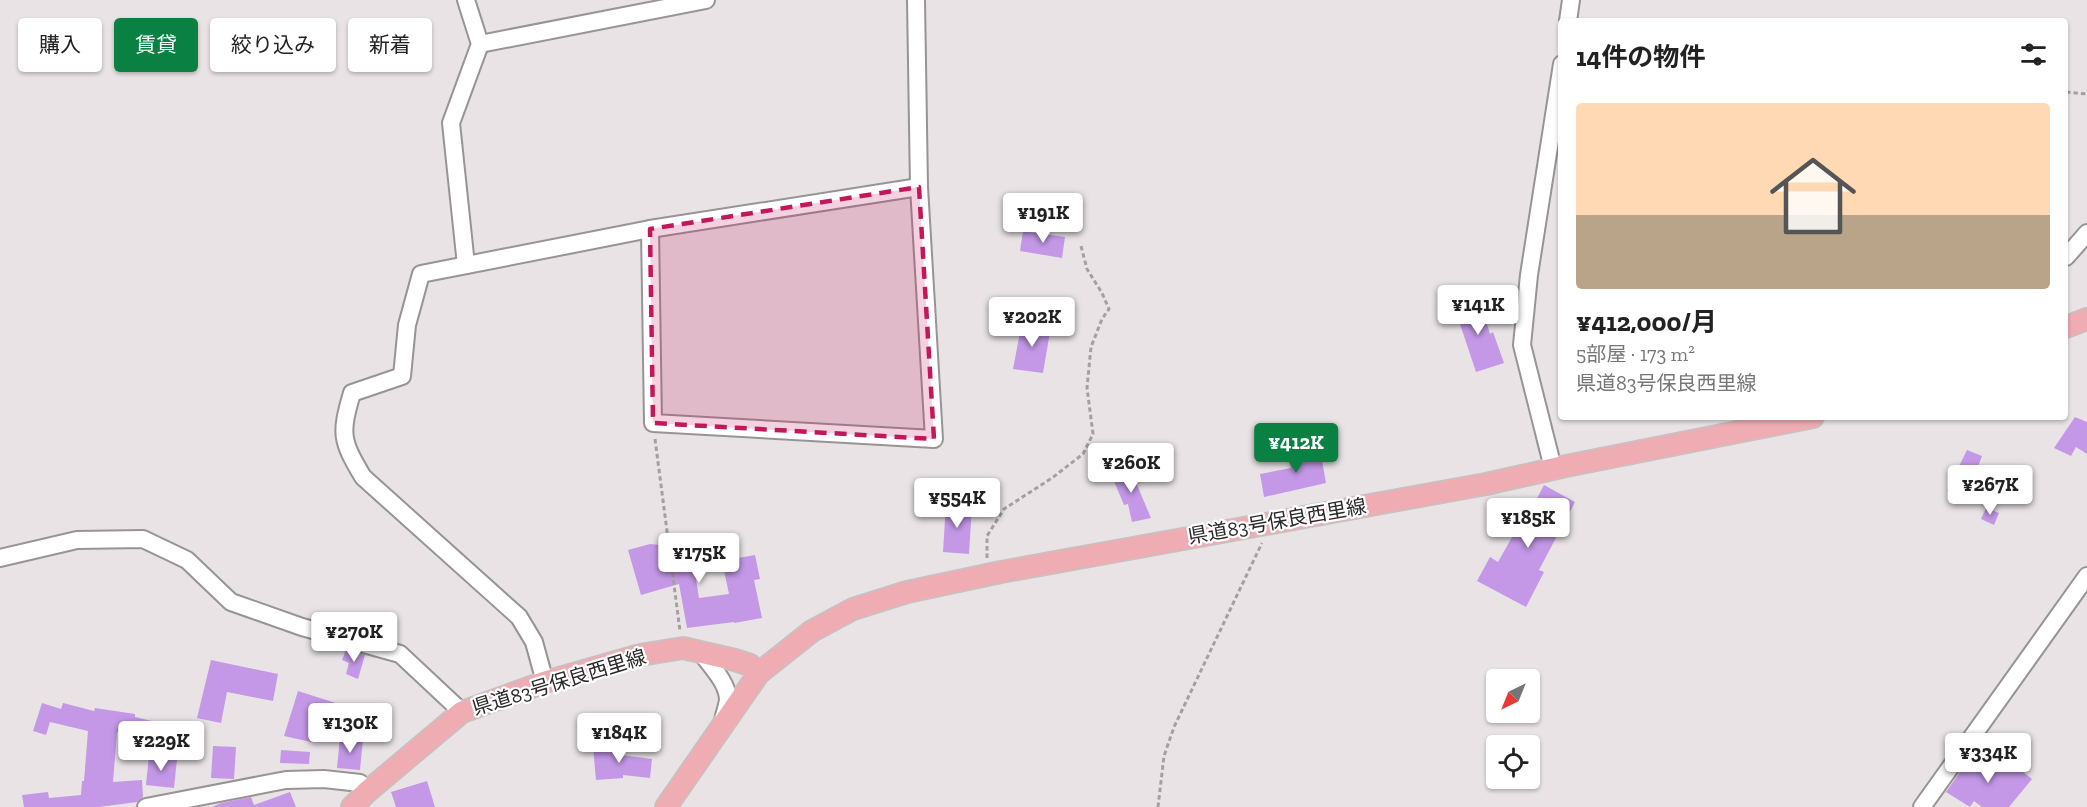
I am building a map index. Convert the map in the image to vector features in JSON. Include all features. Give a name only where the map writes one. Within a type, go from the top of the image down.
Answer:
[{"type":"main road","points":[[2068,326],[2087,319]]},
{"type":"main road","name":"県道83号保良西里線","points":[[666,807],[759,673],[812,631],[853,609],[907,592],[987,575],[1486,484],[1553,468],[1798,420]]},
{"type":"main road","name":"県道83号保良西里線","points":[[352,807],[462,712],[545,682],[640,655],[692,650],[750,665],[759,673]]},
{"type":"street","points":[[466,0],[480,44],[451,123],[466,265]]},
{"type":"street","points":[[480,44],[706,0]]},
{"type":"street","points":[[650,229],[653,423],[934,439],[919,187],[916,0]]},
{"type":"street","points":[[1568,18],[1571,0]]},
{"type":"street","points":[[1553,468],[1522,345],[1529,275],[1558,90]]},
{"type":"street","points":[[545,682],[534,642],[519,617],[363,477],[347,450],[343,425],[352,393],[402,376],[407,325],[421,274],[650,229],[919,187]]},
{"type":"street","points":[[2068,255],[2087,233]]},
{"type":"street","points":[[0,558],[77,540],[143,539],[187,560],[231,602],[302,627],[400,654],[462,712]]},
{"type":"street","points":[[1922,807],[2087,576]]},
{"type":"street","points":[[692,650],[723,681],[728,699],[722,725]]},
{"type":"street","points":[[146,807],[286,780],[324,778],[360,783],[368,791]]},
{"type":"path","points":[[2068,92],[2087,94]]},
{"type":"path","points":[[987,575],[987,536],[1004,509],[1052,478],[1083,454],[1093,434],[1087,388],[1091,347],[1102,319],[1109,309],[1087,269],[1081,246]]},
{"type":"path","points":[[653,423],[692,650]]},
{"type":"path","points":[[1158,807],[1164,756],[1174,727],[1272,522]]},
{"type":"highlighted area","points":[[919,187],[934,439],[653,423],[650,229]]},
{"type":"building","points":[[1023,231],[1065,237],[1062,258],[1020,251]]},
{"type":"building","points":[[1479,298],[1490,334],[1493,332],[1504,363],[1476,372],[1454,306]]},
{"type":"building","points":[[1022,322],[1051,326],[1043,373],[1013,369]]},
{"type":"building","points":[[2075,417],[2087,422],[2087,454],[2076,447],[2071,456],[2054,448]]},
{"type":"building","points":[[1320,449],[1326,483],[1264,497],[1260,474],[1291,468],[1288,455]]},
{"type":"building","points":[[1967,450],[1982,456],[1966,499],[1947,491]]},
{"type":"building","points":[[1129,466],[1151,518],[1132,522],[1128,504],[1124,505],[1111,474]]},
{"type":"building","points":[[1544,485],[1575,502],[1539,570],[1544,572],[1526,607],[1477,581],[1490,557],[1498,562],[1520,523],[1523,525]]},
{"type":"building","points":[[946,504],[972,506],[969,554],[943,552]]},
{"type":"building","points":[[1986,508],[1999,513],[1994,525],[1981,519]]},
{"type":"building","points":[[650,544],[691,548],[699,598],[729,594],[722,561],[755,555],[760,579],[754,580],[762,618],[687,628],[679,584],[641,595],[628,550]]},
{"type":"building","points":[[346,650],[365,655],[358,679],[346,674],[349,663],[342,660]]},
{"type":"building","points":[[211,660],[278,674],[273,701],[227,692],[221,723],[197,718]]},
{"type":"building","points":[[298,691],[345,706],[335,738],[311,731],[311,742],[284,736]]},
{"type":"building","points":[[42,703],[61,709],[63,703],[94,711],[95,708],[135,714],[135,717],[156,722],[152,736],[117,732],[113,782],[142,780],[143,797],[137,802],[99,807],[24,807],[22,795],[48,792],[49,798],[81,795],[82,781],[84,781],[88,731],[50,722],[46,735],[33,731]]},
{"type":"building","points":[[340,737],[363,739],[360,770],[337,768]]},
{"type":"building","points":[[621,744],[621,755],[652,759],[650,778],[623,775],[623,778],[596,780],[593,746]]},
{"type":"building","points":[[213,746],[236,747],[234,779],[211,778]]},
{"type":"building","points":[[281,750],[310,752],[309,764],[280,763]]},
{"type":"building","points":[[1975,751],[2008,772],[2014,765],[2032,779],[2009,807],[1982,807],[1974,801],[1970,807],[1946,792]]},
{"type":"building","points":[[149,756],[177,759],[174,788],[146,785]]},
{"type":"building","points":[[427,781],[435,807],[396,807],[391,792]]},
{"type":"building","points":[[290,792],[296,807],[212,807],[251,797],[254,805]]}]
